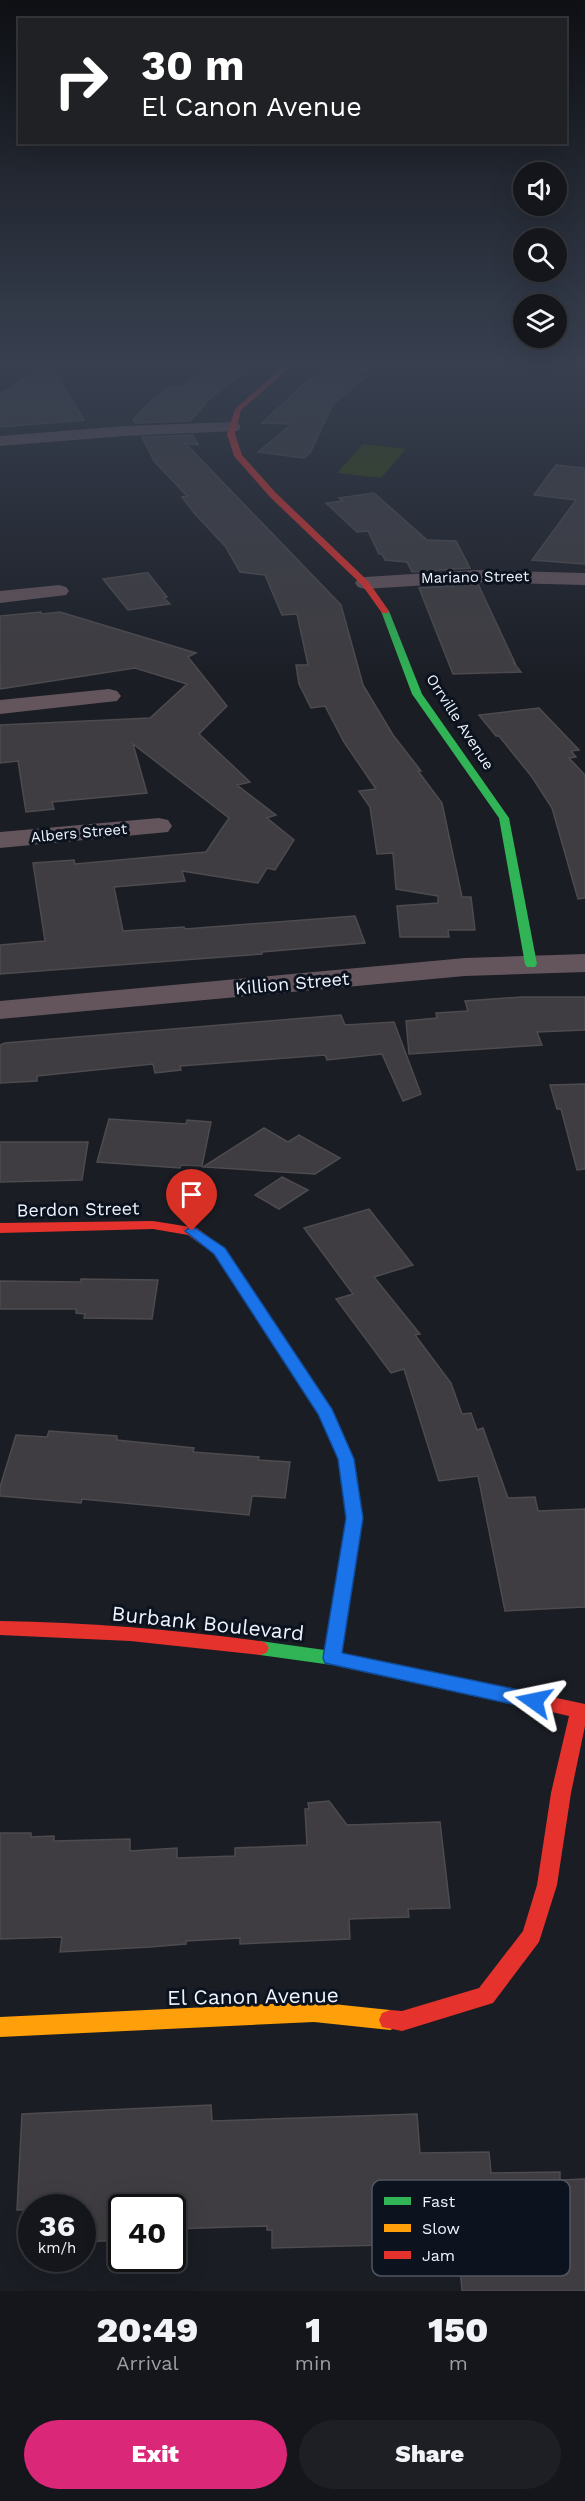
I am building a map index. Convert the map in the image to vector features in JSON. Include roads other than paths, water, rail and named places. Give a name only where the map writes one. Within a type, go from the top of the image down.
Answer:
[{"type":"street","name":"Orrville Avenue","points":[[251,471],[273,495],[365,583],[382,604],[417,694],[504,818],[531,964]]},
{"type":"street","name":"Mariano Street","points":[[365,583],[430,576],[530,575],[585,579]]},
{"type":"street","points":[[0,597],[59,591]]},
{"type":"street","points":[[0,707],[109,696]]},
{"type":"street","name":"Albers Street","points":[[0,840],[159,826]]},
{"type":"street","name":"Killion Street","points":[[0,1010],[465,967],[585,963]]},
{"type":"street","name":"Berdon Street","points":[[0,1228],[153,1225],[192,1231],[219,1251],[326,1413],[346,1459],[354,1518],[332,1658]]},
{"type":"street","name":"Burbank Boulevard","points":[[0,1628],[32,1628],[205,1641],[332,1658],[582,1711]]},
{"type":"street","name":"El Canon Avenue","points":[[0,2027],[314,2012],[402,2021],[486,1996],[532,1935],[547,1885],[561,1793],[582,1711]]}]
